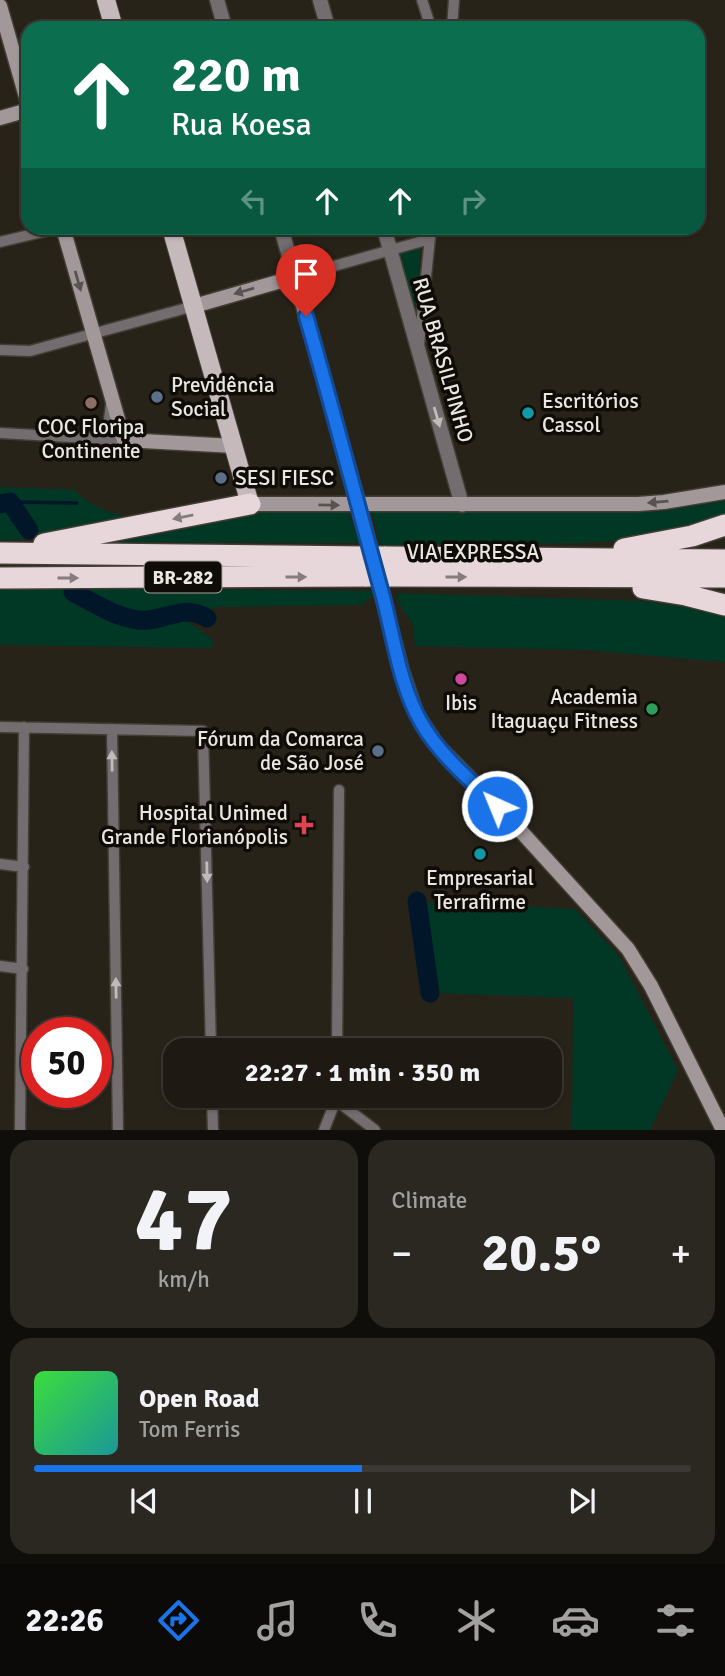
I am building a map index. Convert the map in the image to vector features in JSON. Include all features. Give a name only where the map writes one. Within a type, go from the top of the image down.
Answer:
[{"type":"highway","points":[[0,552],[250,504]]},
{"type":"highway","points":[[566,568],[692,536],[725,524]]},
{"type":"highway","name":"VIA EXPRESSA","points":[[0,552],[376,567]]},
{"type":"highway","points":[[566,568],[725,560]]},
{"type":"highway","name":"VIA EXPRESSA","points":[[0,578],[376,567],[566,568]]},
{"type":"highway","points":[[566,568],[725,577]]},
{"type":"highway","points":[[566,568],[725,605]]},
{"type":"main road","points":[[106,0],[112,21]]},
{"type":"main road","points":[[0,6],[21,80]]},
{"type":"main road","points":[[0,117],[21,112]]},
{"type":"main road","points":[[63,235],[124,440],[234,446]]},
{"type":"main road","points":[[173,235],[250,504],[638,504],[725,492]]},
{"type":"main road","points":[[194,306],[295,277],[402,671],[423,727],[445,754],[508,817],[628,949],[651,986],[723,1130]]},
{"type":"street","points":[[217,0],[223,21]]},
{"type":"street","points":[[320,0],[326,21]]},
{"type":"street","points":[[422,0],[429,21]]},
{"type":"street","points":[[452,21],[454,0]]},
{"type":"street","points":[[0,242],[30,235]]},
{"type":"street","points":[[283,235],[295,277],[390,250],[426,235]]},
{"type":"street","name":"RUA BRASILPINHO","points":[[386,235],[462,505]]},
{"type":"street","points":[[419,351],[431,235]]},
{"type":"street","points":[[0,350],[30,351],[194,306]]},
{"type":"street","points":[[107,435],[112,401]]},
{"type":"street","points":[[0,433],[124,440]]},
{"type":"street","points":[[0,727],[203,730],[211,1038]]},
{"type":"street","points":[[20,1130],[24,727]]},
{"type":"street","points":[[112,729],[118,1130]]},
{"type":"street","points":[[337,1038],[339,790]]},
{"type":"street","points":[[0,864],[24,867]]},
{"type":"street","points":[[0,966],[23,969]]},
{"type":"street","points":[[212,1108],[213,1130]]},
{"type":"street","points":[[324,1130],[333,1108]]},
{"type":"street","points":[[349,1108],[375,1130]]},
{"type":"green space","points":[[421,244],[416,312],[394,252]]},
{"type":"green space","points":[[0,487],[75,490],[92,504],[126,517],[47,537],[0,541]]},
{"type":"green space","points":[[725,501],[725,519],[649,539],[582,543],[380,545],[371,511],[655,512]]},
{"type":"green space","points":[[229,511],[348,511],[360,543],[111,542]]},
{"type":"green space","points":[[0,588],[377,591],[362,605],[217,607],[186,620],[213,640],[212,648],[0,645]]},
{"type":"green space","points":[[400,593],[643,601],[713,611],[725,616],[725,662],[585,650],[415,646],[413,626],[396,598]]},
{"type":"green space","points":[[417,901],[575,909],[619,956],[678,1070],[650,1130],[572,1130],[573,998],[430,993]]},
{"type":"waterway","points":[[10,502],[77,503]]},
{"type":"waterway","points":[[0,504],[10,502],[29,530]]},
{"type":"waterway","points":[[73,592],[121,616],[138,620],[188,612],[207,618]]},
{"type":"waterway","points":[[417,901],[430,993]]},
{"type":"place","name":"Previdência Social","points":[[157,397]]},
{"type":"place","name":"COC Floripa Continente","points":[[91,403]]},
{"type":"place","name":"Escritórios Cassol","points":[[528,413]]},
{"type":"place","name":"SESI FIESC","points":[[221,478]]},
{"type":"place","name":"Ibis","points":[[461,679]]},
{"type":"place","name":"Academia Itaguaçu Fitness","points":[[652,709]]},
{"type":"place","name":"Fórum da Comarca de São José","points":[[378,751]]},
{"type":"place","name":"Hospital Unimed Grande Florianópolis","points":[[304,825]]},
{"type":"place","name":"Empresarial Terrafirme","points":[[480,854]]},
{"type":"route","points":[[306,316],[413,706],[423,727],[438,746],[497,806]]}]
